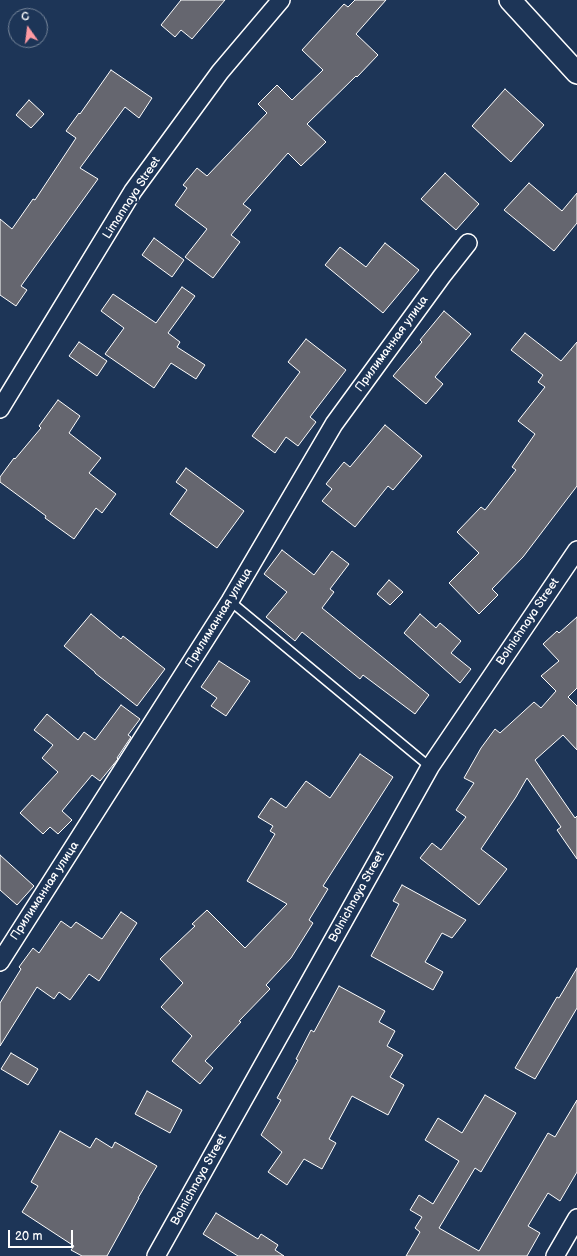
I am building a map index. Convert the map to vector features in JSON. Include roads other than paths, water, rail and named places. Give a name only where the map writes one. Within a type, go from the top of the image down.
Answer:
[{"type":"street","name":"Limannaya Street","points":[[0,409],[133,192],[220,72],[282,0]]},
{"type":"street","points":[[510,0],[577,74]]},
{"type":"street","name":"Прилиманная улица","points":[[0,962],[230,601],[334,424],[442,276],[468,243]]},
{"type":"street","name":"Bolnichnaya Street","points":[[156,1256],[430,767],[577,550]]},
{"type":"street","points":[[554,1256],[577,1218]]},
{"type":"lane","points":[[230,601],[430,767]]}]
